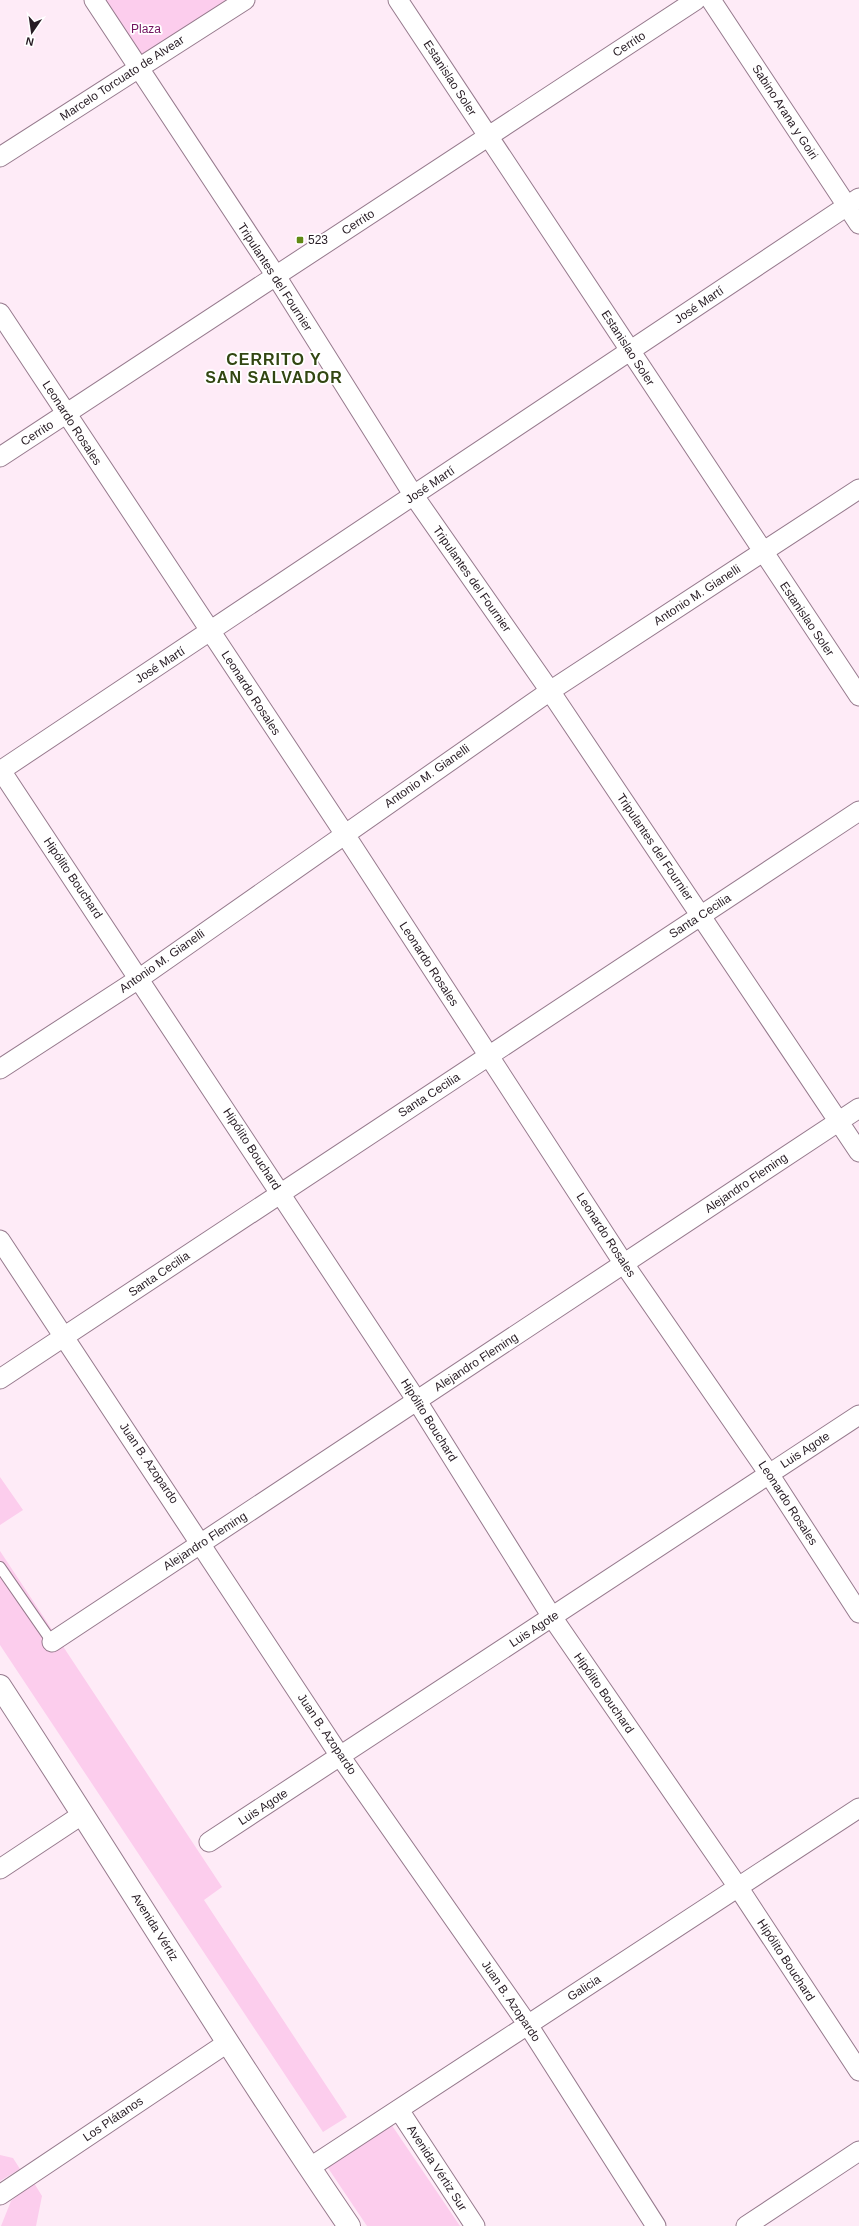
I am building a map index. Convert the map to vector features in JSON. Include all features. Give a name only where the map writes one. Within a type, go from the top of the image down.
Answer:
[{"type":"street","name":"Tripulantes del Fournier","points":[[94,0],[276,276],[414,496],[550,691],[859,1152]]},
{"type":"street","name":"Marcelo Torcuato de Alvear","points":[[0,157],[245,0]]},
{"type":"street","name":"Estanislao Soler","points":[[398,0],[859,696]]},
{"type":"street","name":"Cerrito","points":[[0,457],[696,0]]},
{"type":"street","name":"Sabino Arana y Goiri","points":[[711,0],[853,202],[859,224]]},
{"type":"street","name":"José Martí","points":[[0,770],[210,632],[853,202]]},
{"type":"street","name":"Leonardo Rosales","points":[[0,313],[344,833],[624,1264],[769,1474],[859,1613]]},
{"type":"street","name":"Antonio M. Gianelli","points":[[0,1069],[140,978],[344,833],[550,691],[859,489]]},
{"type":"street","name":"Hipólito Bouchard","points":[[0,770],[140,978],[418,1401],[552,1617],[738,1887],[859,2071]]},
{"type":"street","name":"Santa Cecilia","points":[[0,1379],[859,811]]},
{"type":"street","name":"Alejandro Fleming","points":[[52,1642],[859,1108]]},
{"type":"street","name":"Juan B. Azopardo","points":[[0,1240],[202,1543],[340,1756],[528,2025],[656,2226]]},
{"type":"street","name":"Luis Agote","points":[[209,1842],[859,1414]]},
{"type":"street","name":"Avenida Vértiz","points":[[0,1686],[83,1814],[227,2043],[349,2226]]},
{"type":"street","name":"Galicia","points":[[310,2168],[859,1808]]},
{"type":"street","points":[[0,1869],[83,1814]]},
{"type":"street","name":"Los Plátanos","points":[[0,2195],[227,2043]]},
{"type":"street","name":"Avenida Vértiz Sur","points":[[399,2110],[475,2226]]},
{"type":"street","points":[[746,2226],[859,2151]]},
{"type":"lane","points":[[0,1567],[52,1642]]},
{"type":"green space","name":"Plaza","points":[[94,0],[245,0],[138,68]]},
{"type":"green space","points":[[0,1477],[23,1510],[0,1525]]},
{"type":"green space","points":[[0,1551],[222,1887],[204,1900],[347,2117],[323,2132],[0,1645]]},
{"type":"green space","points":[[391,2124],[460,2226],[367,2226],[326,2165]]},
{"type":"green space","points":[[0,2155],[13,2158],[20,2169],[0,2181]]},
{"type":"green space","points":[[34,2183],[42,2196],[36,2226],[1,2226],[11,2201]]},
{"type":"place","name":"523","points":[[300,240]]},
{"type":"district","name":"CERRITO Y SAN SALVADOR","points":[[274,368]]}]
